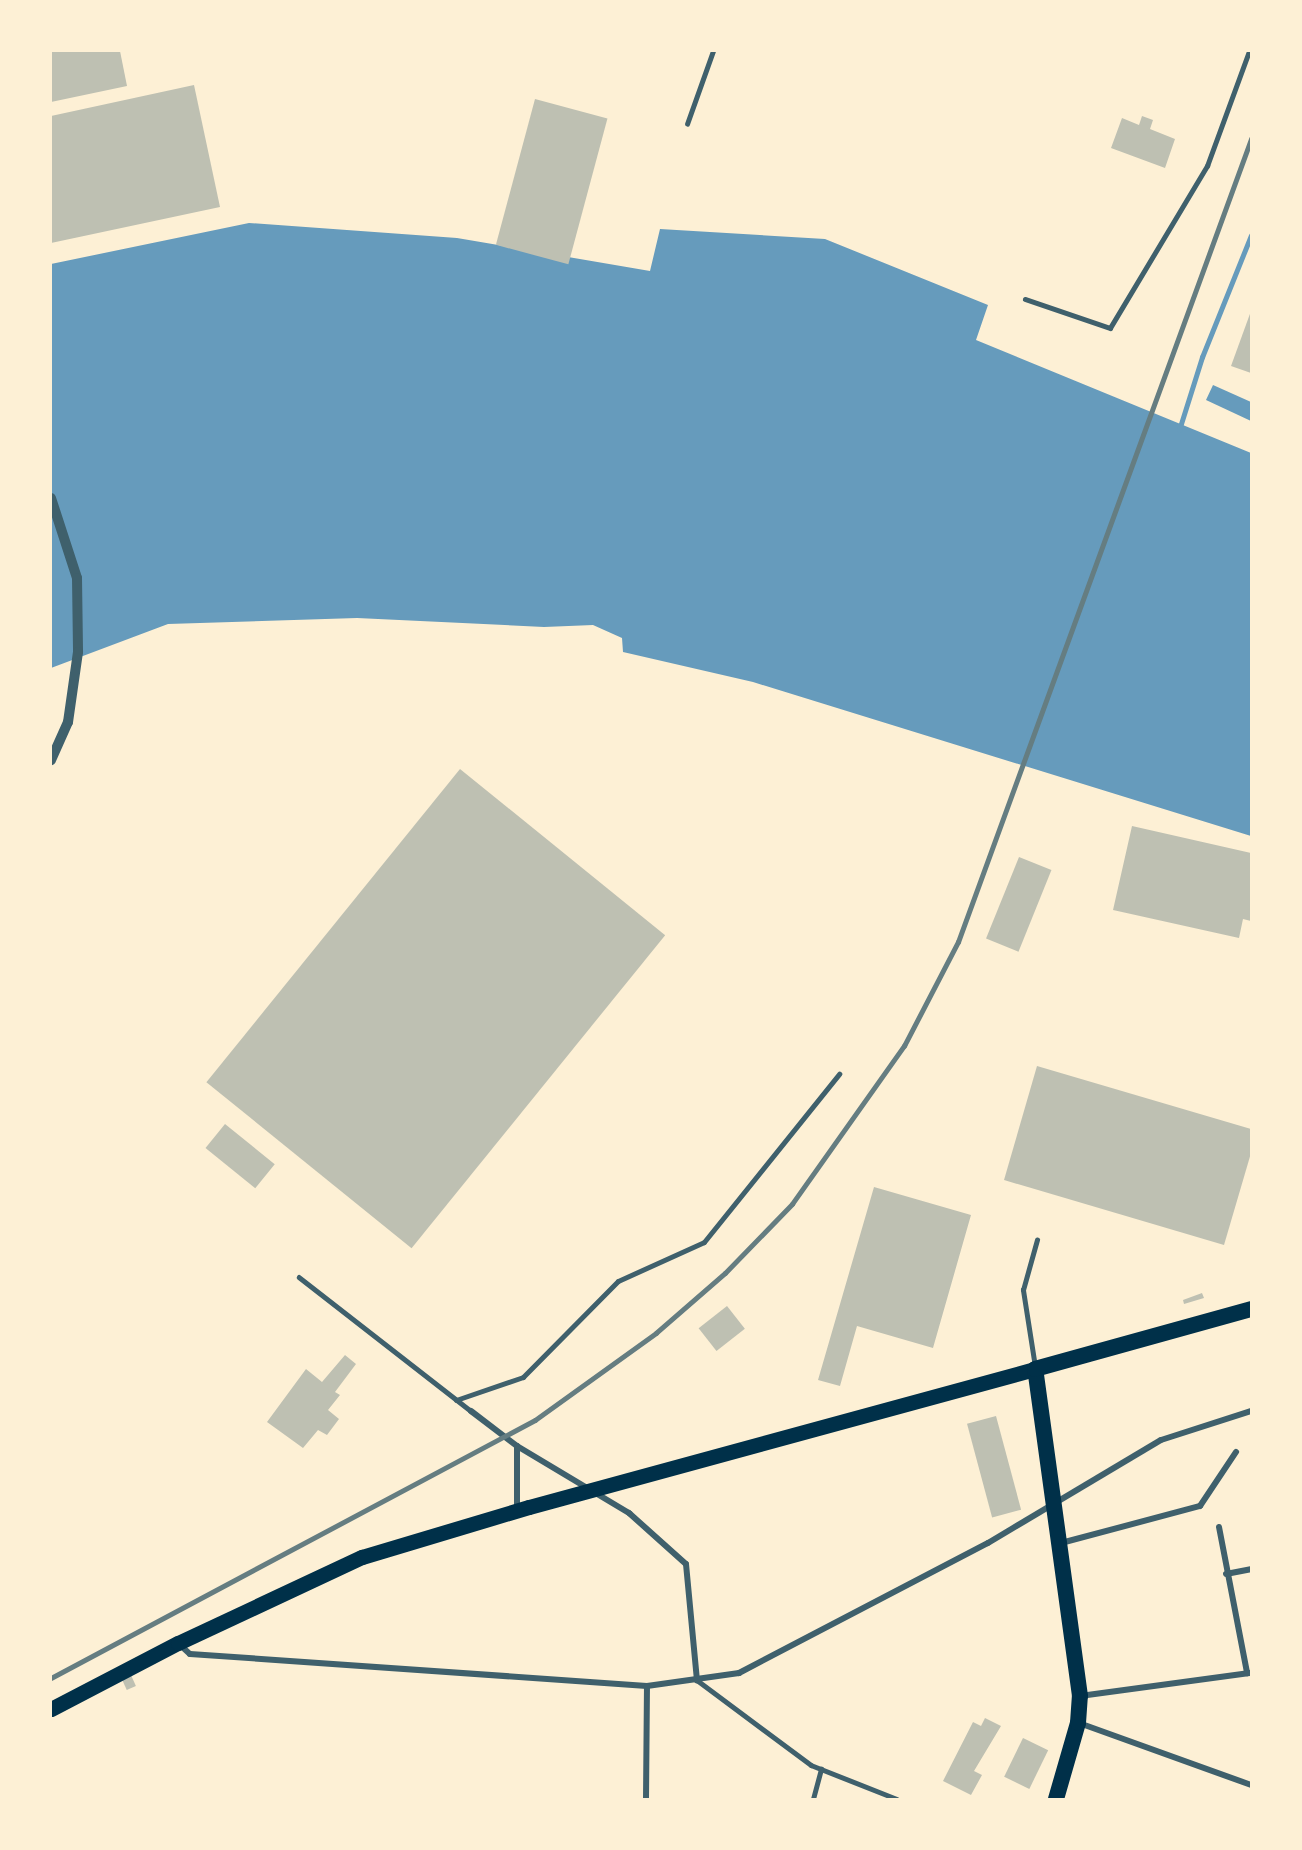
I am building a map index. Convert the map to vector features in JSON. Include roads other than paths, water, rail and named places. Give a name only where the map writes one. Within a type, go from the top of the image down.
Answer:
[{"type":"highway","points":[[1056,1799],[1078,1723],[1080,1696],[1035,1369],[1251,1309]]},
{"type":"main road","points":[[51,1709],[178,1643],[362,1557],[517,1511],[598,1492],[1035,1369]]},
{"type":"street","points":[[51,498],[77,578],[78,652],[68,722],[51,760]]},
{"type":"street","points":[[456,1400],[524,1377],[618,1281],[704,1242],[839,1074]]},
{"type":"street","points":[[471,1411],[517,1446],[598,1492],[686,1564],[697,1680]]},
{"type":"street","points":[[178,1643],[190,1654],[647,1686],[739,1672],[988,1543],[1053,1502],[1161,1440],[1251,1411]]},
{"type":"street","points":[[517,1446],[517,1511]]},
{"type":"street","points":[[1058,1544],[1200,1506],[1236,1452]]},
{"type":"street","points":[[1080,1696],[1249,1673],[1226,1574],[1219,1527]]},
{"type":"street","points":[[1226,1574],[1251,1569]]},
{"type":"street","points":[[646,1799],[647,1686]]},
{"type":"street","points":[[1078,1723],[1251,1785]]},
{"type":"lane","points":[[687,124],[713,51]]},
{"type":"lane","points":[[1025,298],[1110,328],[1207,166],[1249,51]]},
{"type":"lane","points":[[1035,1369],[1023,1290],[1037,1240]]},
{"type":"lane","points":[[299,1277],[471,1411]]},
{"type":"lane","points":[[697,1680],[821,1769],[897,1799]]},
{"type":"lane","points":[[813,1799],[821,1769]]},
{"type":"water","points":[[249,223],[457,238],[650,271],[660,229],[825,239],[988,305],[976,340],[1251,453],[1251,836],[753,682],[623,652],[622,638],[593,625],[544,627],[357,618],[168,624],[51,668],[51,264]]},
{"type":"water","points":[[1213,385],[1251,402],[1251,421],[1206,400]]},
{"type":"waterway","points":[[1179,430],[1202,357],[1251,235]]},
{"type":"railway","points":[[51,1678],[535,1420],[656,1333],[725,1273],[792,1204],[904,1046],[958,942],[1251,139]]}]
